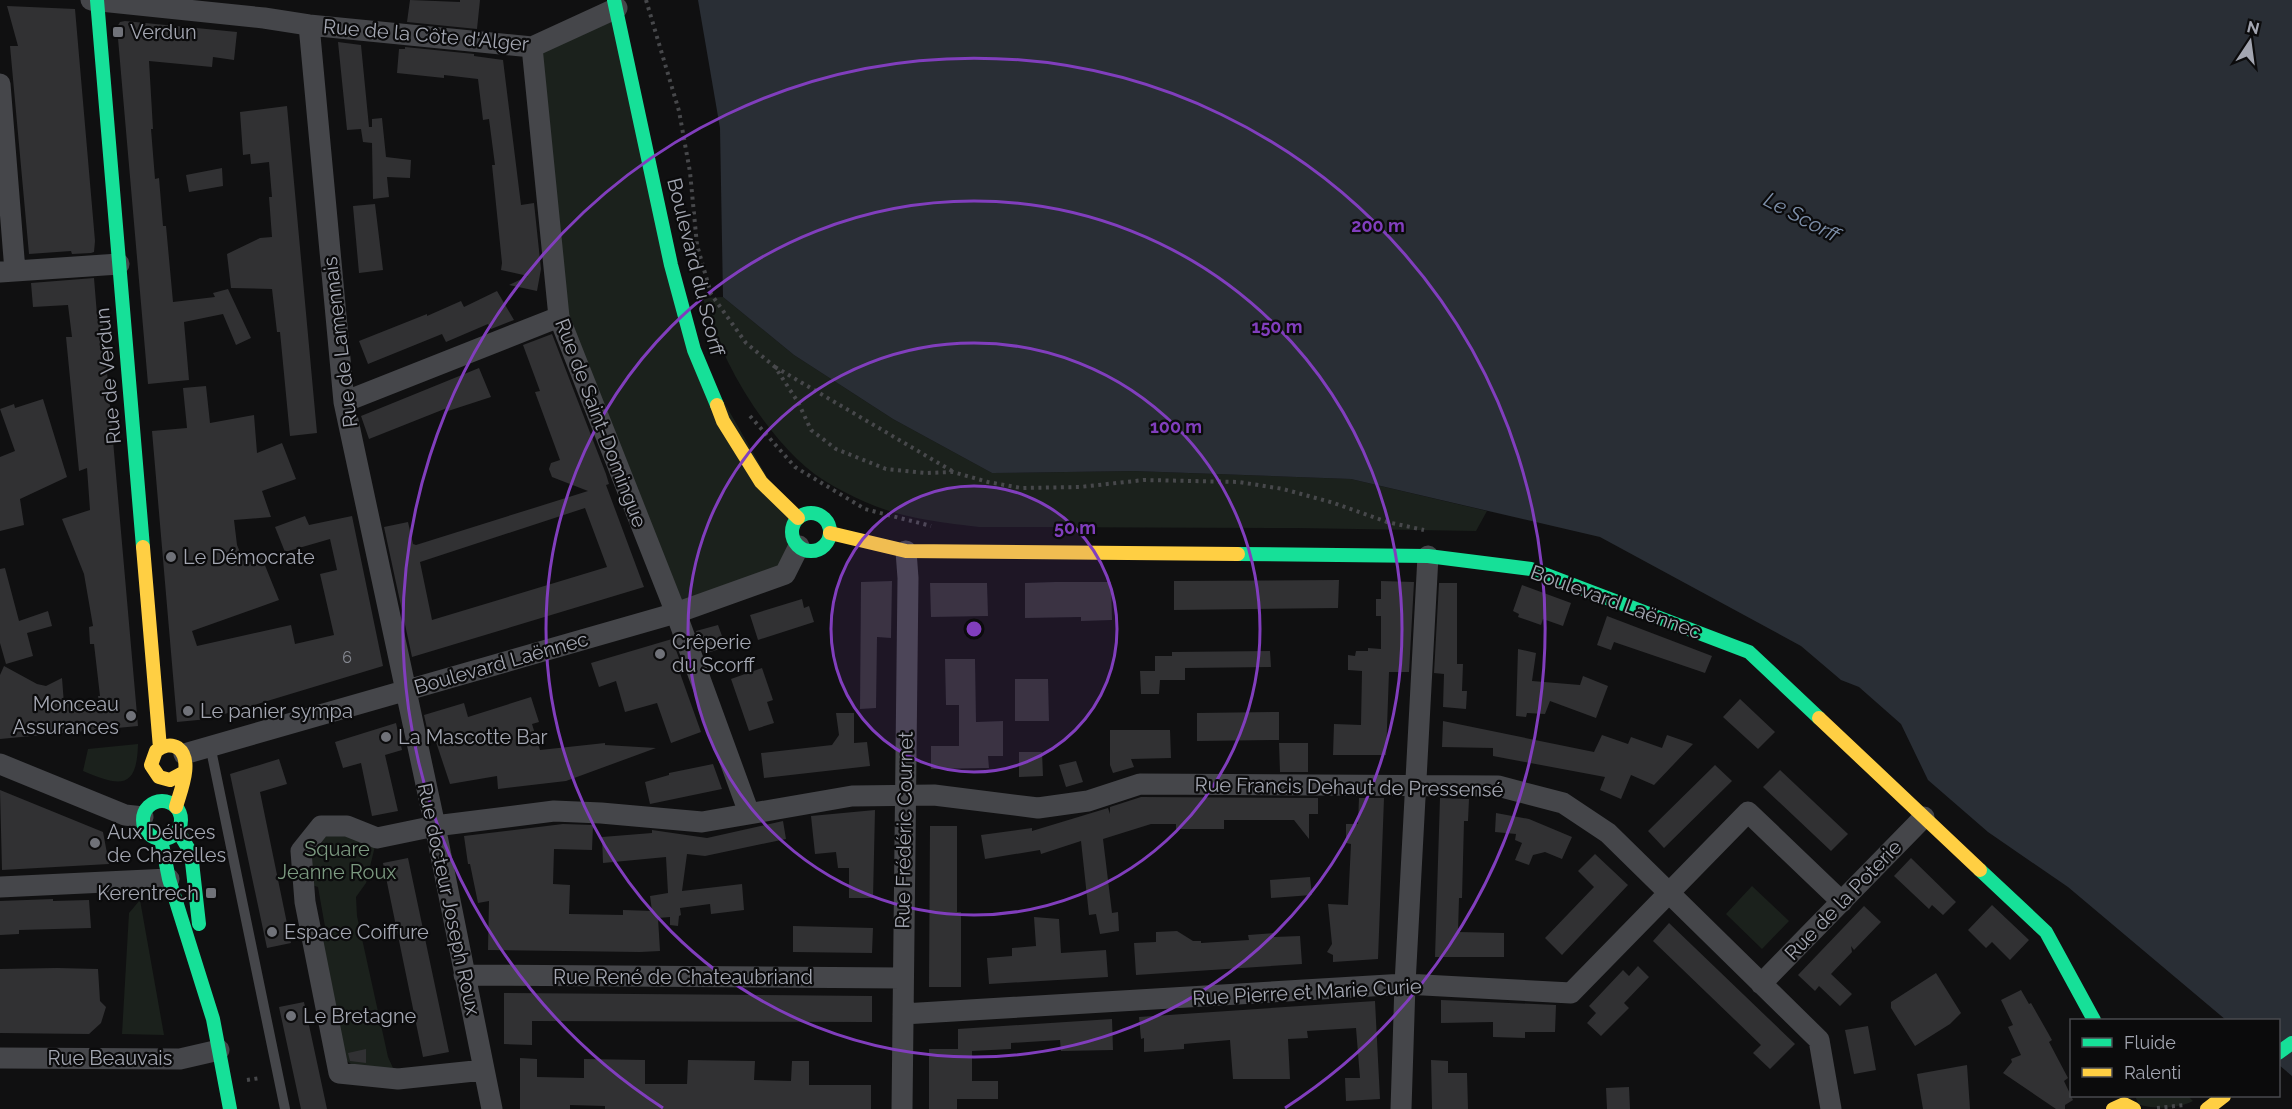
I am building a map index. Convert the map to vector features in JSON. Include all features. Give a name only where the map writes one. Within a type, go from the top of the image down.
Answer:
[{"type":"main road","name":"Rue de Verdun","points":[[95,0],[160,748]]},
{"type":"main road","name":"Boulevard du Scorff","points":[[616,4],[671,265],[694,350],[723,421],[761,483],[798,518]]},
{"type":"main road","points":[[815,513],[828,525],[830,534],[828,540],[818,549],[805,550],[794,540],[792,532],[798,518],[815,513]]},
{"type":"main road","name":"Boulevard Laënnec","points":[[830,534],[906,551],[1428,556],[1531,569],[1749,652],[2046,932],[2093,1019]]},
{"type":"main road","points":[[171,745],[181,750],[184,764],[176,807],[181,819],[178,831],[167,839],[154,838],[145,830],[144,813],[155,774],[152,760],[160,748],[171,745]]},
{"type":"main road","points":[[155,774],[164,780],[170,780],[184,764]]},
{"type":"main road","points":[[144,813],[149,806],[160,801],[166,801],[176,807]]},
{"type":"main road","points":[[178,831],[191,853],[195,904],[230,1109]]},
{"type":"main road","points":[[161,839],[170,879],[213,1019]]},
{"type":"main road","points":[[2209,1107],[2222,1097]]},
{"type":"main road","points":[[2111,1109],[2118,1104],[2129,1103]]},
{"type":"street","name":"Rue de la Côte d'Alger","points":[[95,0],[262,9],[309,25],[532,47],[616,4]]},
{"type":"street","name":"Rue de Lamennais","points":[[309,25],[344,402],[404,690]]},
{"type":"street","name":"Rue de Saint-Domingue","points":[[532,47],[559,317],[676,614],[749,813]]},
{"type":"street","points":[[0,84],[8,271],[119,264]]},
{"type":"street","points":[[344,402],[559,317]]},
{"type":"street","name":"Boulevard Laënnec","points":[[184,764],[210,746],[676,614],[785,574],[799,546]]},
{"type":"street","name":"Rue Frédéric Cournet","points":[[902,1109],[908,578],[906,551]]},
{"type":"street","points":[[1401,1109],[1405,984],[1428,556]]},
{"type":"street","name":"Rue docteur Joseph Roux","points":[[404,690],[435,826],[492,1109]]},
{"type":"street","points":[[0,764],[125,815],[144,813]]},
{"type":"street","name":"Rue Francis Dehaut de Pressensé","points":[[435,826],[555,811],[702,822],[852,796],[934,795],[1038,808],[1088,801],[1140,783],[1498,786],[1563,803],[1608,833],[1819,1041],[1831,1109]]},
{"type":"street","name":"Rue Pierre et Marie Curie","points":[[903,1014],[1405,984],[1571,993],[1748,812],[1842,902]]},
{"type":"street","name":"Rue de la Poterie","points":[[1761,984],[1924,817]]},
{"type":"street","points":[[435,826],[377,838],[347,826],[321,826],[301,851],[305,902],[339,1073],[398,1079],[484,1070]]},
{"type":"street","points":[[0,887],[170,879]]},
{"type":"street","name":"Rue René de Chateaubriand","points":[[464,975],[902,978]]},
{"type":"street","name":"Rue Beauvais","points":[[0,1058],[180,1059],[219,1050]]},
{"type":"lane","points":[[210,746],[285,1109]]},
{"type":"path","points":[[646,0],[679,111],[690,172],[696,245],[711,294],[746,343],[775,367],[953,472],[988,482],[1021,488],[1080,487],[1144,480],[1239,482],[1283,489],[1334,503],[1387,522],[1432,532]]},
{"type":"path","points":[[775,367],[798,402],[811,430],[836,449],[886,469],[926,473],[953,472]]},
{"type":"path","points":[[748,414],[795,467],[865,509],[936,527]]},
{"type":"path","points":[[2153,1109],[2184,1106],[2193,1101]]},
{"type":"green space","points":[[617,8],[694,350],[794,524],[792,532],[794,540],[785,574],[676,613],[559,317],[532,47]]},
{"type":"green space","points":[[723,297],[794,355],[893,419],[992,473],[1134,471],[1351,479],[1487,511],[1476,531],[979,527],[900,514],[854,497],[814,474],[797,459],[766,424],[729,363],[703,298]]},
{"type":"green space","points":[[138,744],[134,770],[124,781],[107,780],[83,771],[88,749]]},
{"type":"green space","name":"Square Jeanne Roux","points":[[321,826],[377,838],[366,883],[356,897],[357,916],[388,1057],[398,1079],[367,1076],[335,1052],[313,942],[327,938],[318,887],[303,882],[301,851]]},
{"type":"green space","points":[[1752,886],[1789,921],[1762,949],[1726,914]]},
{"type":"green space","points":[[140,900],[164,1035],[122,1034],[129,913]]},
{"type":"green space","points":[[2135,1097],[2189,1097],[2193,1101],[2167,1108],[2139,1105]]},
{"type":"water","name":"Le Scorff","points":[[698,0],[2292,0],[2292,1076],[2280,1066],[2280,1019],[2225,1019],[2068,887],[1988,832],[1928,780],[1901,724],[1859,687],[1841,680],[1801,646],[1600,537],[1351,479],[1134,471],[992,473],[893,419],[794,355],[723,297],[720,128]]},
{"type":"building","points":[[410,0],[460,2],[460,0],[480,0],[477,29],[407,22]]},
{"type":"building","points":[[7,6],[75,9],[95,241],[94,252],[29,254],[10,46],[18,46]]},
{"type":"building","points":[[120,22],[237,32],[234,60],[213,57],[212,67],[149,61],[155,179],[159,178],[173,302],[215,297],[213,293],[228,289],[251,338],[236,345],[223,314],[184,322],[189,380],[148,384],[117,27]]},
{"type":"building","points":[[338,42],[361,45],[369,127],[372,127],[372,119],[382,118],[386,157],[411,160],[410,178],[387,177],[389,197],[373,199],[372,143],[363,142],[361,129],[347,130]]},
{"type":"building","points":[[405,47],[474,54],[474,56],[503,60],[521,205],[534,203],[541,269],[537,291],[509,285],[528,276],[501,270],[492,165],[495,165],[489,119],[483,120],[478,79],[397,73],[399,49],[405,49]]},
{"type":"building","points":[[287,106],[317,433],[290,436],[280,332],[277,332],[272,289],[231,288],[227,254],[260,238],[272,237],[269,162],[251,164],[250,154],[243,155],[240,112]]},
{"type":"building","points":[[222,168],[223,186],[189,192],[186,175]]},
{"type":"building","points":[[375,204],[383,270],[359,273],[353,206]]},
{"type":"building","points":[[94,278],[97,315],[102,315],[138,726],[0,739],[0,675],[4,666],[37,684],[46,686],[62,678],[64,704],[99,701],[94,644],[90,644],[89,627],[93,626],[84,574],[62,519],[90,510],[87,468],[79,471],[66,337],[72,337],[68,305],[33,307],[31,283]]},
{"type":"building","points":[[497,291],[514,320],[491,329],[488,324],[446,342],[442,334],[368,364],[359,341],[461,301],[464,307]]},
{"type":"building","points":[[552,334],[606,474],[609,484],[606,485],[644,587],[412,657],[384,527],[408,522],[413,544],[416,545],[588,491],[552,477],[549,469],[551,463],[560,460],[535,392],[540,391],[523,345]],"holes":[[[585,508],[607,567],[432,620],[420,562]]]},
{"type":"building","points":[[479,368],[491,397],[448,411],[447,408],[369,439],[361,416]]},
{"type":"building","points":[[206,386],[210,423],[254,415],[257,453],[282,443],[296,479],[262,491],[271,517],[234,520],[237,545],[245,564],[262,558],[279,600],[192,631],[197,646],[291,625],[295,644],[334,635],[320,574],[337,570],[330,539],[285,552],[275,527],[305,516],[309,525],[352,516],[383,666],[208,719],[177,722],[152,431],[187,428],[183,388]]},
{"type":"building","points":[[43,399],[67,477],[20,499],[24,525],[0,531],[0,457],[15,451],[0,409],[14,404],[15,408]]},
{"type":"building","points":[[5,568],[19,621],[48,611],[52,626],[27,633],[33,656],[6,664],[0,643],[0,569]]},
{"type":"building","points":[[1339,580],[1338,608],[1174,610],[1174,581]]},
{"type":"building","points":[[892,581],[891,638],[877,637],[876,708],[860,709],[861,582]]},
{"type":"building","points":[[1381,581],[1414,582],[1409,672],[1389,672],[1386,755],[1333,755],[1334,724],[1361,725],[1362,671],[1348,670],[1348,655],[1355,656],[1356,651],[1368,651],[1368,648],[1381,649],[1381,616],[1376,616],[1376,599],[1381,599]]},
{"type":"building","points":[[1111,582],[1112,620],[1081,621],[1081,617],[1025,618],[1025,583]]},
{"type":"building","points":[[930,583],[987,583],[988,616],[931,617]]},
{"type":"building","points":[[1439,583],[1457,583],[1457,664],[1463,664],[1462,691],[1467,691],[1466,709],[1443,707],[1444,674],[1434,673]]},
{"type":"building","points":[[1522,585],[1571,603],[1563,626],[1543,619],[1541,625],[1518,617],[1519,614],[1513,611]]},
{"type":"building","points":[[802,599],[804,608],[809,606],[814,622],[758,640],[750,615]]},
{"type":"building","points":[[1607,616],[1712,656],[1705,673],[1614,642],[1611,650],[1597,645]]},
{"type":"building","points":[[718,625],[726,647],[704,654],[696,631]]},
{"type":"building","points":[[672,639],[680,661],[676,662],[701,732],[671,743],[657,703],[625,712],[616,681],[599,687],[591,663]]},
{"type":"building","points":[[1518,649],[1536,653],[1532,681],[1580,685],[1583,676],[1608,686],[1596,718],[1550,701],[1545,714],[1527,713],[1526,717],[1516,716]]},
{"type":"building","points":[[1270,651],[1271,667],[1185,668],[1185,680],[1160,680],[1159,694],[1141,694],[1140,671],[1155,671],[1155,656],[1172,656],[1172,652]]},
{"type":"building","points":[[945,659],[975,659],[976,722],[1003,721],[1003,756],[988,756],[989,768],[931,769],[931,746],[959,746],[959,705],[946,705]]},
{"type":"building","points":[[762,668],[773,700],[767,702],[774,723],[749,731],[731,679]]},
{"type":"building","points":[[1015,679],[1048,679],[1049,721],[1015,721]]},
{"type":"building","points":[[531,697],[539,722],[532,724],[540,750],[605,743],[605,745],[656,748],[566,781],[498,789],[497,776],[450,784],[434,736],[429,737],[424,715],[464,703],[468,717]]},
{"type":"building","points":[[1740,699],[1775,732],[1758,749],[1723,717]]},
{"type":"building","points":[[1279,712],[1279,740],[1197,741],[1197,713]]},
{"type":"building","points":[[836,713],[854,713],[854,743],[867,742],[870,766],[764,778],[761,753],[832,745],[839,735]]},
{"type":"building","points":[[1443,721],[1594,752],[1602,735],[1628,744],[1631,737],[1662,748],[1667,735],[1693,744],[1654,785],[1631,775],[1621,799],[1600,790],[1605,777],[1493,756],[1493,748],[1442,747]]},
{"type":"building","points":[[396,723],[402,750],[385,755],[398,811],[372,816],[361,763],[343,768],[335,742]]},
{"type":"building","points":[[1110,730],[1170,730],[1171,758],[1131,759],[1134,767],[1113,773],[1110,765]]},
{"type":"building","points":[[1279,743],[1308,743],[1308,772],[1280,772]]},
{"type":"building","points":[[1019,752],[1042,752],[1043,776],[1019,777]]},
{"type":"building","points":[[279,759],[287,784],[260,792],[291,943],[267,948],[230,774]]},
{"type":"building","points":[[1076,761],[1083,782],[1066,787],[1059,765]]},
{"type":"building","points":[[713,764],[722,789],[650,804],[645,782],[669,775],[669,773]]},
{"type":"building","points":[[1715,765],[1732,781],[1664,848],[1648,831]]},
{"type":"building","points":[[1780,770],[1848,834],[1831,851],[1763,787]]},
{"type":"building","points":[[0,790],[103,832],[109,864],[2,870]]},
{"type":"building","points":[[1141,797],[1318,798],[1318,814],[1309,814],[1309,839],[1294,820],[1224,820],[1224,829],[1176,829],[1176,824],[1151,824],[1103,839],[1112,913],[1118,912],[1119,931],[1100,934],[1096,914],[1089,915],[1081,841],[1041,854],[1040,850],[985,859],[981,835],[1032,828],[1032,831],[1108,808],[1110,814],[1110,807]]},
{"type":"building","points":[[1359,798],[1384,798],[1378,959],[1333,962],[1333,955],[1327,952],[1332,944],[1328,904],[1348,905],[1351,844],[1346,843],[1346,824],[1358,824]]},
{"type":"building","points":[[1440,798],[1469,799],[1468,821],[1464,821],[1462,898],[1459,898],[1458,932],[1504,933],[1504,957],[1435,957]]},
{"type":"building","points":[[875,810],[873,898],[849,898],[849,868],[838,868],[836,852],[815,854],[811,816]]},
{"type":"building","points":[[1496,813],[1529,819],[1572,837],[1562,859],[1545,852],[1533,855],[1529,865],[1515,860],[1522,843],[1515,840],[1516,834],[1495,832]]},
{"type":"building","points":[[783,821],[786,839],[705,856],[687,854],[682,891],[742,884],[744,910],[711,914],[710,904],[680,908],[678,926],[670,925],[670,917],[658,918],[660,951],[488,950],[489,901],[478,903],[470,864],[468,864],[464,836],[563,824],[593,825],[592,850],[554,849],[553,884],[570,885],[569,914],[623,915],[623,910],[652,911],[650,896],[668,893],[666,857],[603,863],[602,837],[652,833],[652,830],[707,838]]},
{"type":"building","points":[[930,826],[957,826],[957,912],[961,912],[961,987],[929,987]]},
{"type":"building","points":[[1595,854],[1628,885],[1562,955],[1545,938],[1594,887],[1578,871]]},
{"type":"building","points":[[408,858],[449,1052],[423,1057],[383,863]]},
{"type":"building","points":[[1911,858],[1956,902],[1943,915],[1932,905],[1929,909],[1894,876]]},
{"type":"building","points":[[1310,877],[1312,895],[1271,898],[1270,880]]},
{"type":"building","points":[[53,899],[53,901],[89,900],[91,928],[19,930],[19,934],[0,935],[0,901]]},
{"type":"building","points":[[1992,905],[2029,940],[2010,960],[1992,942],[1986,948],[1968,930]]},
{"type":"building","points":[[1864,906],[1881,922],[1854,950],[1851,946],[1852,952],[1831,974],[1852,994],[1840,1006],[1819,986],[1815,991],[1798,975]]},
{"type":"building","points":[[1034,917],[1059,919],[1061,953],[1106,950],[1108,977],[989,984],[987,958],[1012,956],[1012,948],[1036,946]]},
{"type":"building","points":[[1669,923],[1795,1044],[1770,1069],[1753,1053],[1761,1045],[1653,941]]},
{"type":"building","points":[[793,926],[873,928],[872,953],[793,952]]},
{"type":"building","points":[[1177,931],[1201,943],[1249,940],[1248,935],[1274,933],[1274,937],[1300,936],[1302,964],[1136,975],[1134,943],[1156,942],[1156,932]]},
{"type":"building","points":[[1638,966],[1649,977],[1624,1003],[1629,1008],[1601,1036],[1587,1023],[1596,1013],[1589,1006],[1623,970],[1629,976]]},
{"type":"building","points":[[0,969],[98,969],[100,1001],[106,1007],[101,1023],[89,1034],[0,1033]]},
{"type":"building","points":[[1936,973],[1961,1013],[1950,1024],[1915,1046],[1891,1008],[1891,1002]]},
{"type":"building","points":[[2021,990],[2029,1004],[2031,1003],[2052,1040],[2049,1042],[2068,1078],[2064,1081],[2073,1100],[2065,1105],[2065,1109],[2056,1109],[2003,1073],[2012,1062],[2011,1059],[2021,1055],[2008,1027],[2013,1025],[2001,1000]]},
{"type":"building","points":[[504,993],[872,996],[872,1022],[532,1021],[532,1045],[504,1044]]},
{"type":"building","points":[[1441,1000],[1556,1005],[1555,1032],[1525,1032],[1525,1038],[1493,1037],[1493,1022],[1441,1023]]},
{"type":"building","points":[[1375,1001],[1380,1099],[1346,1101],[1345,1078],[1360,1078],[1356,1028],[1307,1031],[1308,1038],[1288,1039],[1290,1079],[1233,1079],[1230,1040],[1184,1044],[1184,1049],[1144,1052],[1144,1038],[1141,1039],[1139,1017]]},
{"type":"building","points":[[304,1002],[327,1109],[301,1109],[279,1007]]},
{"type":"building","points":[[1112,1019],[1113,1050],[1061,1051],[1060,1040],[1011,1043],[1011,1049],[972,1051],[972,1081],[998,1081],[998,1099],[957,1099],[957,1109],[929,1109],[929,1049],[958,1049],[958,1029]]},
{"type":"building","points":[[1868,1026],[1876,1070],[1854,1074],[1845,1030]]},
{"type":"building","points":[[366,1049],[366,1063],[350,1061],[348,1053]]},
{"type":"building","points":[[520,1058],[537,1059],[537,1077],[584,1078],[584,1059],[645,1060],[645,1084],[687,1084],[688,1060],[755,1061],[754,1080],[791,1081],[792,1061],[809,1061],[809,1085],[871,1085],[871,1109],[605,1109],[605,1106],[570,1105],[570,1109],[520,1109]]},
{"type":"building","points":[[1431,1060],[1448,1061],[1448,1073],[1467,1073],[1468,1109],[1432,1109]]},
{"type":"building","points":[[1967,1065],[1970,1109],[1923,1109],[1917,1074]]},
{"type":"building","points":[[1629,1087],[1630,1109],[1607,1109],[1606,1088]]},
{"type":"traffic: fast","points":[[97,0],[143,547]]},
{"type":"traffic: fast","points":[[614,0],[671,265],[694,350],[717,405]]},
{"type":"traffic: fast","points":[[811,513],[824,519],[830,532],[824,545],[811,551],[798,545],[792,532],[798,519],[811,513]]},
{"type":"traffic: fast","points":[[1238,554],[1428,556],[1531,569],[1749,652],[1819,718]]},
{"type":"traffic: fast","points":[[162,801],[169,802],[175,807],[180,813],[181,820],[180,827],[175,833],[169,838],[162,839],[155,838],[149,833],[144,827],[143,820],[144,813],[149,807],[155,802],[162,801]]},
{"type":"traffic: fast","points":[[178,831],[191,853],[199,924]]},
{"type":"traffic: fast","points":[[161,839],[169,879],[213,1019],[230,1109]]},
{"type":"traffic: fast","points":[[1980,870],[2046,932],[2093,1019]]},
{"type":"traffic: fast","points":[[2280,1052],[2292,1043]]},
{"type":"traffic: slow","points":[[717,405],[723,421],[761,482],[798,518]]},
{"type":"traffic: slow","points":[[830,533],[906,551],[1238,554]]},
{"type":"traffic: slow","points":[[143,547],[160,748]]},
{"type":"traffic: slow","points":[[1819,718],[1980,870]]},
{"type":"traffic: slow","points":[[176,807],[183,785],[185,768],[183,753],[178,748],[169,745],[156,751],[151,765],[159,777],[170,780],[183,773]]},
{"type":"traffic: slow","points":[[2207,1109],[2223,1097]]},
{"type":"traffic: slow","points":[[2113,1109],[2124,1104],[2134,1109]]},
{"type":"place","name":"Verdun","points":[[118,32]]},
{"type":"place","name":"Le Démocrate","points":[[171,557]]},
{"type":"place","name":"Crêperie du Scorff","points":[[660,654]]},
{"type":"place","name":"Le panier sympa","points":[[188,711]]},
{"type":"place","name":"Monceau Assurances","points":[[131,716]]},
{"type":"place","name":"La Mascotte Bar","points":[[386,737]]},
{"type":"place","name":"Aux Délices de Chazelles","points":[[95,843]]},
{"type":"place","name":"Kerentrech","points":[[211,893]]},
{"type":"place","name":"Espace Coiffure","points":[[272,932]]},
{"type":"place","name":"Le Bretagne","points":[[291,1016]]}]
